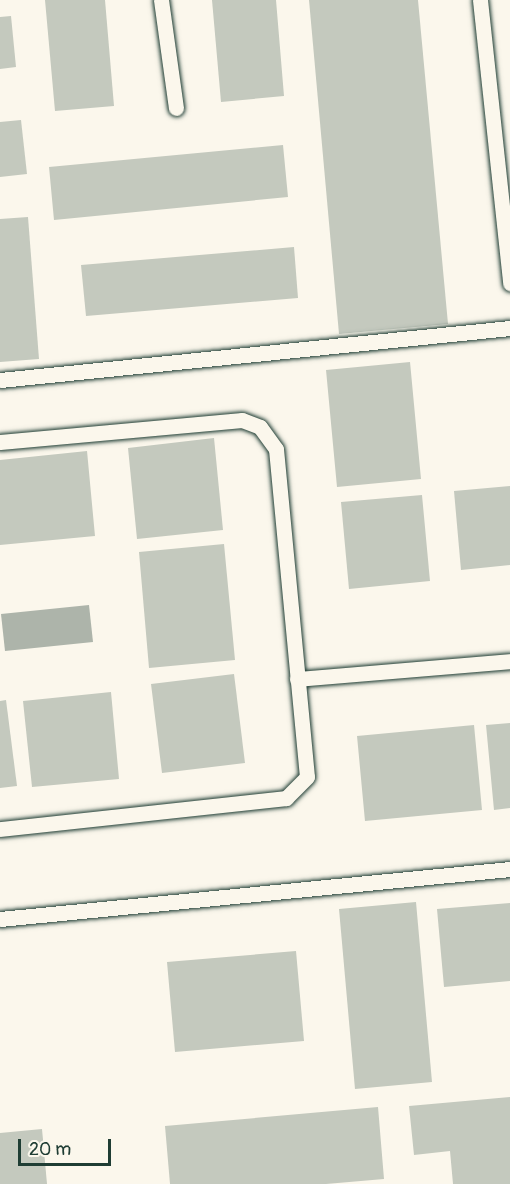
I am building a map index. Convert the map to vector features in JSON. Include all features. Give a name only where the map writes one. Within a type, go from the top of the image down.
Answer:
[{"type":"lane","points":[[161,0],[176,108]]},
{"type":"lane","points":[[480,0],[510,283]]},
{"type":"lane","points":[[0,380],[510,328]]},
{"type":"lane","points":[[0,442],[242,420],[260,427],[276,449],[307,777],[286,798],[0,829]]},
{"type":"lane","points":[[297,679],[510,661]]},
{"type":"lane","points":[[0,919],[510,870]]},
{"type":"shaded area","points":[[89,605],[93,642],[5,651],[1,614]]},
{"type":"building","points":[[45,0],[105,0],[114,106],[55,111]]},
{"type":"building","points":[[212,0],[276,0],[284,96],[221,102]]},
{"type":"building","points":[[309,0],[418,0],[448,324],[339,334]]},
{"type":"building","points":[[11,16],[16,67],[0,69],[0,17]]},
{"type":"building","points":[[21,120],[27,174],[0,177],[0,122]]},
{"type":"building","points":[[283,145],[288,197],[54,220],[49,167]]},
{"type":"building","points":[[28,217],[39,359],[0,362],[0,219]]},
{"type":"building","points":[[294,247],[298,298],[86,316],[81,265]]},
{"type":"building","points":[[410,362],[421,479],[337,487],[326,370]]},
{"type":"building","points":[[214,438],[223,530],[137,539],[128,448]]},
{"type":"building","points":[[87,451],[95,536],[0,545],[0,460]]},
{"type":"building","points":[[510,486],[510,565],[461,570],[454,491]]},
{"type":"building","points":[[422,495],[430,581],[349,589],[341,502]]},
{"type":"building","points":[[224,544],[235,660],[149,668],[139,552]]},
{"type":"building","points":[[234,674],[245,763],[162,773],[151,684]]},
{"type":"building","points":[[111,692],[119,779],[32,787],[23,701]]},
{"type":"building","points":[[6,700],[17,786],[0,788],[0,701]]},
{"type":"building","points":[[510,723],[510,808],[494,810],[486,725]]},
{"type":"building","points":[[474,725],[482,810],[365,821],[357,736]]},
{"type":"building","points":[[416,902],[432,1082],[355,1089],[339,909]]},
{"type":"building","points":[[510,903],[510,981],[444,987],[437,909]]},
{"type":"building","points":[[296,951],[304,1041],[175,1052],[167,962]]},
{"type":"building","points":[[510,1097],[510,1184],[453,1184],[450,1151],[414,1155],[409,1106]]},
{"type":"building","points":[[378,1107],[384,1179],[326,1184],[170,1184],[165,1126]]},
{"type":"building","points":[[42,1129],[47,1184],[0,1184],[0,1133]]}]
